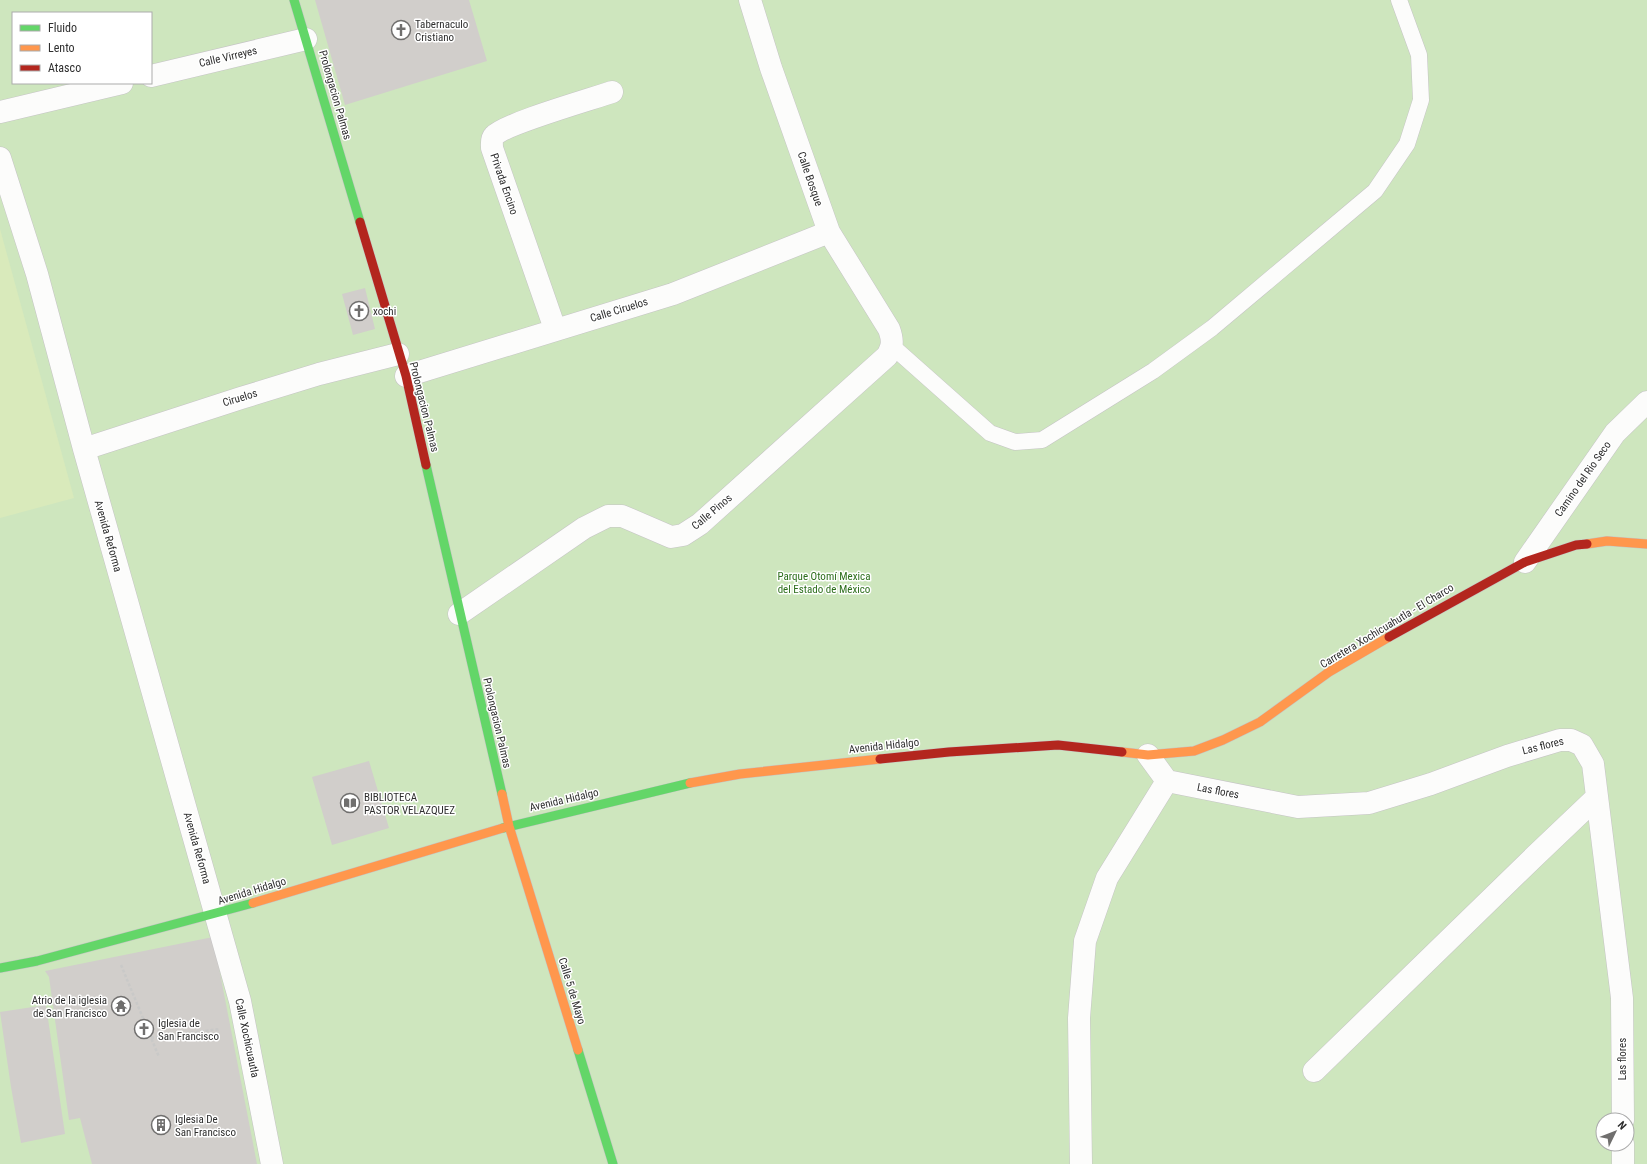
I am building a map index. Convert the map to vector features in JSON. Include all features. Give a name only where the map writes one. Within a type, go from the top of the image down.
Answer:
[{"type":"main road","name":"Prolongacion Palmas","points":[[294,0],[398,354],[406,376],[459,614],[509,826]]},
{"type":"main road","name":"Carretera Xochicuahutla - El Charco","points":[[1148,755],[1194,751],[1223,740],[1260,722],[1330,672],[1481,584],[1525,562],[1576,544],[1607,541],[1647,544]]},
{"type":"main road","name":"Avenida Hidalgo","points":[[0,968],[37,961],[216,914],[509,826],[669,788],[740,774],[949,752],[1058,745],[1148,755]]},
{"type":"main road","name":"Calle 5 de Mayo","points":[[509,826],[613,1164]]},
{"type":"street","name":"Calle Bosque","points":[[750,0],[829,232],[889,329],[892,337],[892,346]]},
{"type":"street","name":"Calle Virreyes","points":[[152,76],[306,39]]},
{"type":"street","points":[[0,112],[118,84]]},
{"type":"street","name":"Privada Encino","points":[[554,329],[492,148],[492,140],[493,136],[501,131],[520,123],[612,92]]},
{"type":"street","name":"Avenida Reforma","points":[[0,158],[37,274],[84,449],[216,914]]},
{"type":"street","name":"Calle Ciruelos","points":[[406,376],[554,329],[673,294],[829,232]]},
{"type":"street","name":"Calle Pinos","points":[[459,614],[584,528],[608,516],[622,516],[671,537],[683,535],[700,524],[887,356],[892,346]]},
{"type":"street","name":"Ciruelos","points":[[84,449],[319,374],[398,354]]},
{"type":"street","name":"Camino del Rio Seco","points":[[1525,562],[1615,433],[1647,402]]},
{"type":"street","name":"Las flores","points":[[1167,781],[1298,807],[1369,803],[1431,784],[1507,756],[1560,740],[1571,740],[1582,745],[1593,764],[1622,998],[1623,1112]]},
{"type":"street","points":[[1082,1164],[1079,1018],[1086,941],[1107,878],[1167,781],[1148,755]]},
{"type":"street","points":[[1314,1071],[1529,861],[1597,797]]},
{"type":"street","name":"Calle Xochicuautla","points":[[216,914],[240,1001],[272,1164]]},
{"type":"street","points":[[1623,1152],[1623,1164]]},
{"type":"lane","points":[[892,346],[990,433],[1015,442],[1042,440],[1153,371],[1212,328],[1375,191],[1407,144],[1421,100],[1419,55],[1399,0]]},
{"type":"path","points":[[120,962],[159,1057]]},
{"type":"path","points":[[151,1038],[186,1032],[244,1026]]},
{"type":"green space","name":"Parque Otomí Mexica del Estado de México","points":[[0,0],[1647,0],[1647,1164],[0,1164]]},
{"type":"green space","points":[[0,229],[74,498],[0,518]]},
{"type":"building","name":"Tabernaculo Cristiano","points":[[315,0],[469,0],[487,61],[345,105]]},
{"type":"building","name":"xochi","points":[[365,288],[375,329],[353,335],[342,294]]},
{"type":"building","name":"BIBLIOTECA PASTOR VELAZQUEZ","points":[[369,761],[389,828],[332,845],[312,777]]},
{"type":"building","name":"Iglesia de San Francisco","points":[[213,937],[257,1164],[92,1164],[80,1118],[69,1120],[49,977],[45,971]]},
{"type":"building","points":[[46,1005],[65,1134],[21,1143],[0,1012]]},
{"type":"traffic: fast","points":[[294,0],[360,222]]},
{"type":"traffic: fast","points":[[426,465],[502,794]]},
{"type":"traffic: fast","points":[[503,828],[690,783]]},
{"type":"traffic: fast","points":[[0,968],[37,961],[253,903]]},
{"type":"traffic: fast","points":[[578,1050],[613,1164]]},
{"type":"traffic: slow","points":[[1587,544],[1607,541],[1647,544]]},
{"type":"traffic: slow","points":[[1122,752],[1148,755],[1194,751],[1223,740],[1260,722],[1329,672],[1389,637]]},
{"type":"traffic: slow","points":[[690,783],[740,774],[880,759]]},
{"type":"traffic: slow","points":[[502,794],[509,826],[578,1050]]},
{"type":"traffic: slow","points":[[253,903],[503,828]]},
{"type":"traffic: jam","points":[[360,222],[406,376],[426,465]]},
{"type":"traffic: jam","points":[[1389,637],[1525,562],[1576,545],[1587,544]]},
{"type":"traffic: jam","points":[[880,759],[949,752],[1058,745],[1122,752]]},
{"type":"place","name":"Tabernaculo Cristiano","points":[[401,30]]},
{"type":"place","name":"xochi","points":[[359,311]]},
{"type":"place","name":"BIBLIOTECA PASTOR VELAZQUEZ","points":[[350,803]]},
{"type":"place","name":"Atrio de la iglesia de San Francisco","points":[[121,1006]]},
{"type":"place","name":"Iglesia de San Francisco","points":[[144,1029]]},
{"type":"place","name":"Iglesia De San Francisco","points":[[161,1125]]}]
